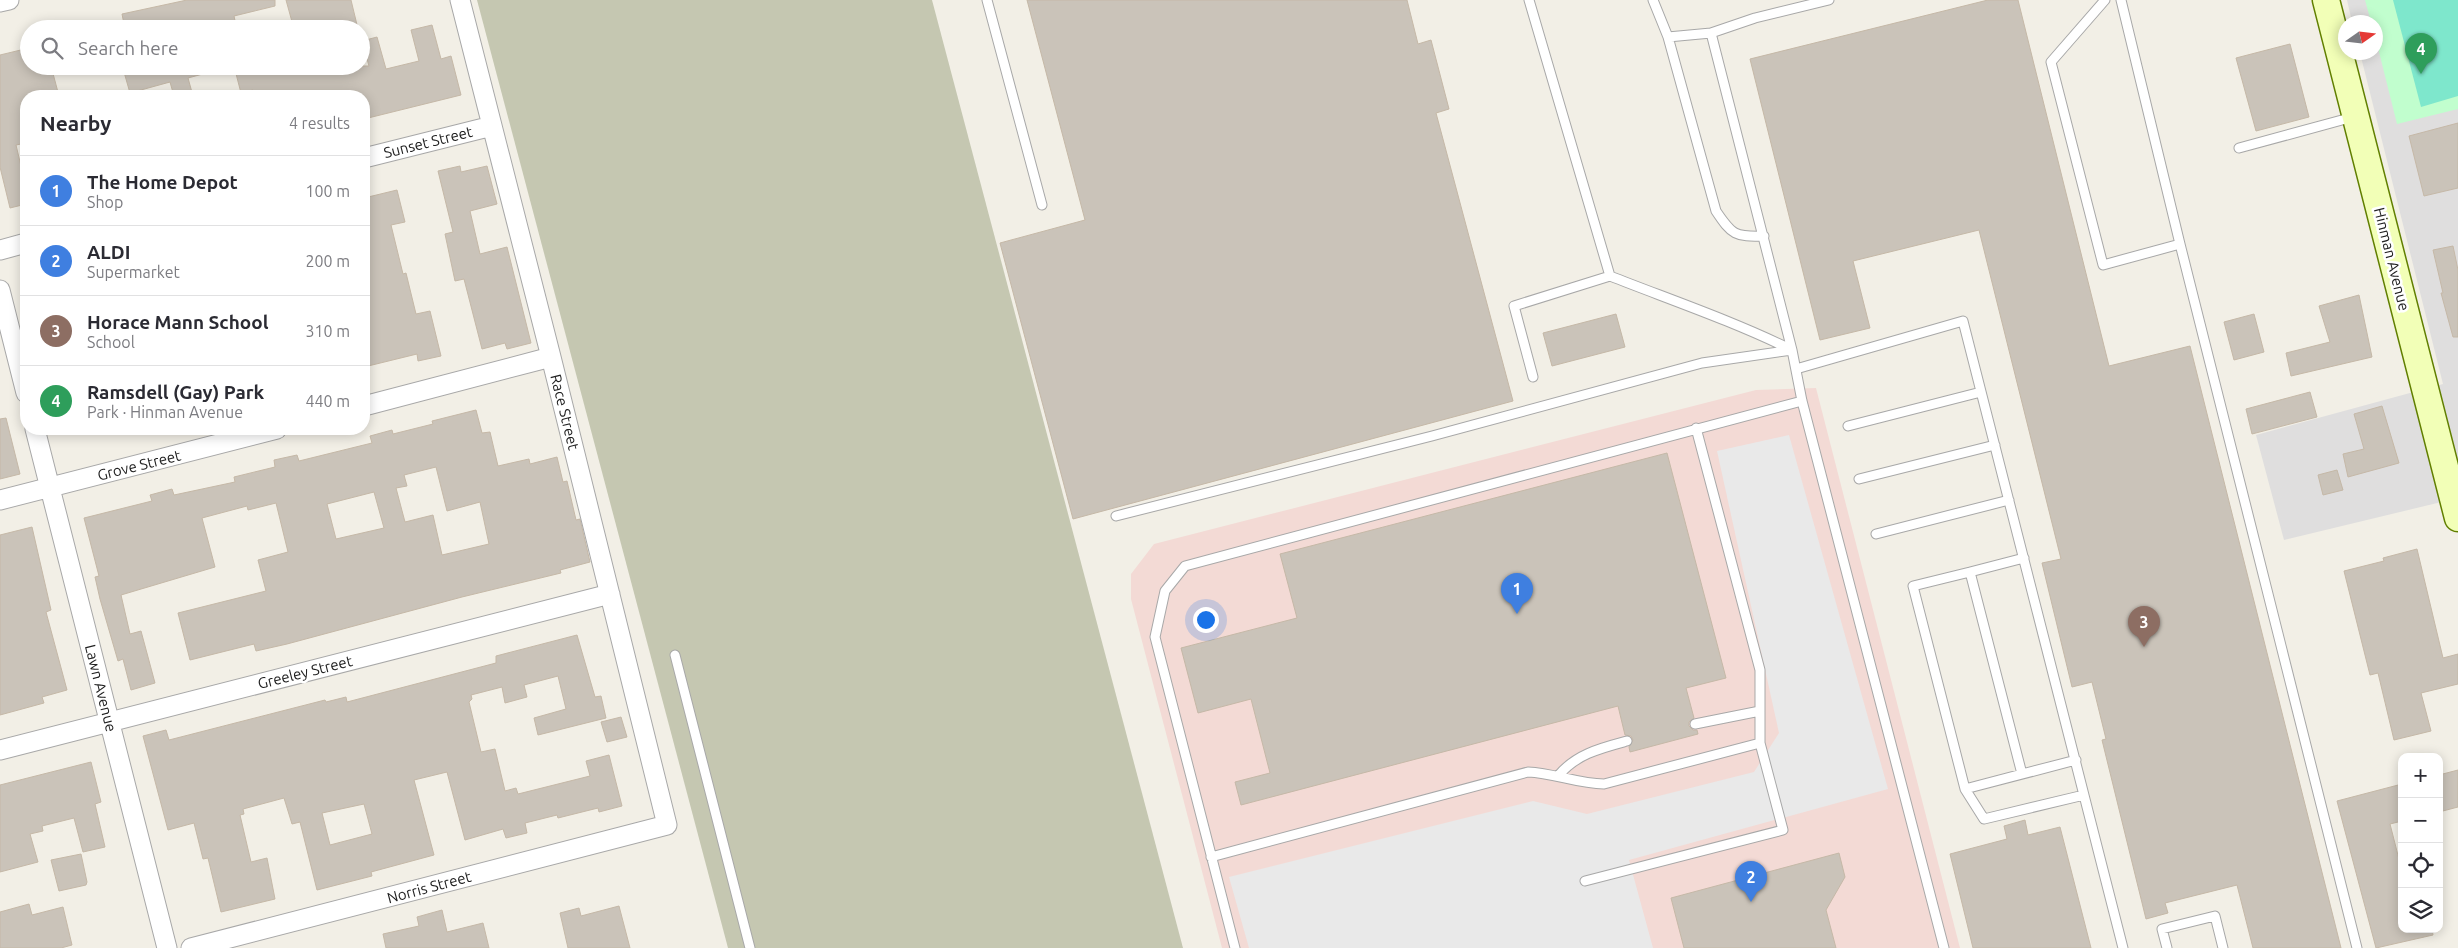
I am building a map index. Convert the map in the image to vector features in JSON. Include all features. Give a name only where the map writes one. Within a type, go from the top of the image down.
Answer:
[{"type":"street","points":[[0,2],[9,0]]},
{"type":"street","name":"Race Street","points":[[460,0],[667,825]]},
{"type":"street","name":"Hinman Avenue","points":[[2326,0],[2458,518]]},
{"type":"street","name":"Sunset Street","points":[[370,156],[492,126]]},
{"type":"street","points":[[0,250],[20,245]]},
{"type":"street","points":[[0,290],[20,369]]},
{"type":"street","points":[[370,404],[551,357]]},
{"type":"street","name":"Lawn Avenue","points":[[37,435],[168,948]]},
{"type":"street","name":"Grove Street","points":[[0,500],[254,435]]},
{"type":"street","name":"Greeley Street","points":[[0,750],[610,594]]},
{"type":"street","name":"Norris Street","points":[[191,948],[667,825]]},
{"type":"lane","points":[[987,0],[1042,205]]},
{"type":"lane","points":[[1529,0],[1610,276]]},
{"type":"lane","points":[[1654,0],[1668,37],[1716,211],[1728,229],[1743,237],[1764,236]]},
{"type":"lane","points":[[1668,37],[1711,33],[1755,18],[1829,0]]},
{"type":"lane","points":[[2105,0],[2051,62],[2103,265],[2180,244]]},
{"type":"lane","points":[[2121,0],[2180,244],[2357,948]]},
{"type":"lane","points":[[1711,33],[1764,236],[1792,350],[1802,401],[1944,948]]},
{"type":"lane","points":[[2239,148],[2356,116]]},
{"type":"lane","points":[[1533,377],[1514,306],[1610,276],[1708,315],[1741,325],[1792,350]]},
{"type":"lane","points":[[1796,369],[1963,321],[2123,948]]},
{"type":"lane","points":[[1116,516],[1432,436],[1702,363],[1792,350]]},
{"type":"lane","points":[[1848,426],[1981,392]]},
{"type":"lane","points":[[1235,948],[1155,637],[1165,591],[1184,566],[1802,401]]},
{"type":"lane","points":[[1585,881],[1783,830],[1760,742],[1760,670],[1696,428]]},
{"type":"lane","points":[[1860,479],[1995,445]]},
{"type":"lane","points":[[1876,534],[2009,500]]},
{"type":"lane","points":[[2024,558],[1913,586],[1965,789],[1984,819],[2084,795]]},
{"type":"lane","points":[[1970,572],[2022,774]]},
{"type":"lane","points":[[675,655],[750,948]]},
{"type":"lane","points":[[1695,724],[1760,711]]},
{"type":"lane","points":[[1558,776],[1567,765],[1588,753],[1627,742]]},
{"type":"lane","points":[[1211,857],[1528,772],[1558,776],[1590,784],[1604,784],[1760,742]]},
{"type":"lane","points":[[1965,789],[2076,760]]},
{"type":"lane","points":[[2167,948],[2162,929],[2215,916],[2223,948]]},
{"type":"shaded area","points":[[477,0],[932,0],[1183,948],[728,948]]},
{"type":"shaded area","points":[[2347,0],[2458,0],[2458,498],[2284,540],[2256,435],[2443,384],[2362,60],[2383,60],[2383,15],[2350,15]]},
{"type":"shaded area","points":[[1816,388],[1960,948],[1222,948],[1131,599],[1131,574],[1154,544],[1756,390]]},
{"type":"shaded area","points":[[1789,435],[1888,789],[1629,860],[1653,948],[1249,948],[1229,877],[1533,801],[1587,814],[1754,772],[1779,733],[1717,451]]},
{"type":"green space","points":[[2365,0],[2458,0],[2458,109],[2397,124],[2381,60],[2383,60],[2383,15],[2369,15]]},
{"type":"green space","points":[[2393,0],[2458,0],[2458,96],[2421,107]]},
{"type":"building","points":[[187,0],[275,0],[275,6],[234,16],[235,20],[123,20],[122,14]]},
{"type":"building","points":[[286,0],[351,0],[356,20],[292,20]]},
{"type":"building","points":[[1027,0],[1407,0],[1418,44],[1431,40],[1449,109],[1436,113],[1513,401],[1073,519],[1000,243],[1085,220]]},
{"type":"building","points":[[1988,0],[2018,0],[2109,366],[2190,346],[2341,948],[2253,948],[2237,885],[2165,903],[2168,913],[2146,919],[2102,740],[2106,739],[2092,682],[2072,687],[2042,563],[2061,559],[1979,230],[1853,261],[1870,328],[1820,340],[1750,59]]},
{"type":"building","points":[[432,25],[441,59],[451,56],[461,95],[370,118],[370,90],[240,90],[236,75],[370,75],[370,39],[377,37],[386,69],[419,61],[411,30]]},
{"type":"building","points":[[2290,44],[2309,117],[2256,131],[2236,58]]},
{"type":"building","points":[[20,50],[20,75],[53,75],[57,90],[20,90],[20,144],[16,145],[20,162],[20,206],[10,208],[0,167],[0,55]]},
{"type":"building","points":[[125,75],[199,75],[188,78],[191,90],[172,90],[170,82],[141,90],[129,90]]},
{"type":"building","points":[[2458,123],[2458,188],[2424,196],[2409,136]]},
{"type":"building","points":[[460,166],[461,172],[487,166],[497,204],[470,211],[480,254],[507,247],[531,343],[507,349],[505,343],[482,349],[464,279],[455,281],[445,234],[453,232],[438,171]]},
{"type":"building","points":[[397,190],[405,222],[391,225],[403,274],[406,273],[416,314],[430,311],[441,356],[418,361],[417,354],[370,366],[370,197]]},
{"type":"building","points":[[2453,246],[2458,270],[2458,337],[2453,337],[2441,293],[2443,293],[2433,250]]},
{"type":"building","points":[[2359,295],[2372,357],[2291,376],[2286,353],[2330,342],[2319,306]]},
{"type":"building","points":[[1616,314],[1625,347],[1552,366],[1543,333]]},
{"type":"building","points":[[2254,314],[2264,352],[2234,360],[2224,322]]},
{"type":"building","points":[[2310,392],[2317,417],[2252,434],[2246,409]]},
{"type":"building","points":[[2382,406],[2399,463],[2348,477],[2343,454],[2364,449],[2354,414]]},
{"type":"building","points":[[476,410],[482,433],[490,432],[498,466],[529,459],[530,464],[557,457],[563,482],[567,481],[576,520],[580,519],[590,562],[560,570],[561,573],[462,597],[287,644],[256,651],[254,644],[190,660],[178,613],[266,591],[258,560],[288,552],[276,503],[248,510],[247,506],[202,518],[215,567],[121,595],[130,634],[141,631],[155,683],[131,690],[123,659],[118,661],[100,599],[95,577],[99,576],[84,518],[152,501],[150,495],[172,489],[174,495],[235,482],[234,477],[275,467],[274,460],[297,455],[299,461],[372,443],[370,436],[392,430],[393,434],[433,424],[432,421]],"holes":[[[436,467],[447,511],[480,502],[489,544],[442,555],[433,515],[405,522],[396,488],[407,486],[404,475]],[[374,492],[384,528],[336,539],[327,504]]]},
{"type":"building","points":[[6,418],[20,474],[0,479],[0,419]]},
{"type":"building","points":[[1667,453],[1726,678],[1686,688],[1694,718],[1689,722],[1689,726],[1693,730],[1697,730],[1698,734],[1630,752],[1629,747],[1633,740],[1631,736],[1625,735],[1618,706],[1241,805],[1235,782],[1270,773],[1251,699],[1198,713],[1181,648],[1297,618],[1280,554]]},
{"type":"building","points":[[2337,470],[2343,490],[2323,495],[2318,475]]},
{"type":"building","points":[[32,527],[51,610],[46,612],[67,690],[42,697],[44,703],[0,715],[0,535]]},
{"type":"building","points":[[2417,549],[2443,658],[2458,654],[2458,684],[2421,693],[2431,731],[2394,740],[2378,673],[2370,675],[2344,571],[2384,561],[2383,558]]},
{"type":"building","points":[[577,635],[595,697],[601,696],[606,718],[538,735],[534,718],[566,709],[558,676],[524,685],[527,697],[505,703],[502,687],[471,695],[472,699],[469,702],[481,752],[495,749],[505,791],[516,788],[518,794],[590,776],[586,761],[609,755],[622,806],[599,812],[598,808],[558,818],[557,815],[525,823],[527,833],[506,838],[503,829],[465,840],[447,772],[414,780],[434,855],[371,872],[372,876],[317,890],[300,822],[292,824],[284,798],[243,809],[244,814],[240,815],[251,862],[267,858],[275,899],[221,912],[208,858],[203,859],[194,823],[168,830],[143,736],[166,730],[169,740],[325,700],[326,702],[346,697],[347,702],[496,663],[496,656]],"holes":[[[364,804],[372,834],[330,845],[322,813]]]},
{"type":"building","points":[[621,717],[627,737],[607,742],[601,722]]},
{"type":"building","points":[[91,762],[101,802],[95,804],[105,847],[83,852],[74,818],[42,826],[43,831],[30,834],[38,862],[0,872],[0,785]]},
{"type":"building","points":[[2458,770],[2458,807],[2443,811],[2443,798],[2443,774]]},
{"type":"building","points":[[2398,785],[2398,822],[2390,824],[2398,855],[2398,933],[2433,933],[2433,935],[2376,948],[2337,801]]},
{"type":"building","points":[[2025,820],[2028,835],[2060,827],[2091,948],[1973,948],[1950,854],[2007,839],[2004,826]]},
{"type":"building","points":[[1839,853],[1845,877],[1826,910],[1836,948],[1684,948],[1671,898]]},
{"type":"building","points":[[81,854],[86,885],[59,891],[51,860]]},
{"type":"building","points":[[29,904],[32,915],[63,907],[72,945],[61,948],[0,948],[0,912]]},
{"type":"building","points":[[619,906],[630,948],[568,948],[560,913],[579,908],[581,916]]},
{"type":"building","points":[[442,910],[447,932],[483,923],[489,948],[386,948],[383,934],[419,926],[417,917]]},
{"type":"place","name":"Ramsdell (Gay) Park","points":[[2421,74]]},
{"type":"place","name":"The Home Depot","points":[[1517,614]]},
{"type":"place","name":"Horace Mann School","points":[[2144,647]]},
{"type":"place","name":"ALDI","points":[[1751,902]]}]
